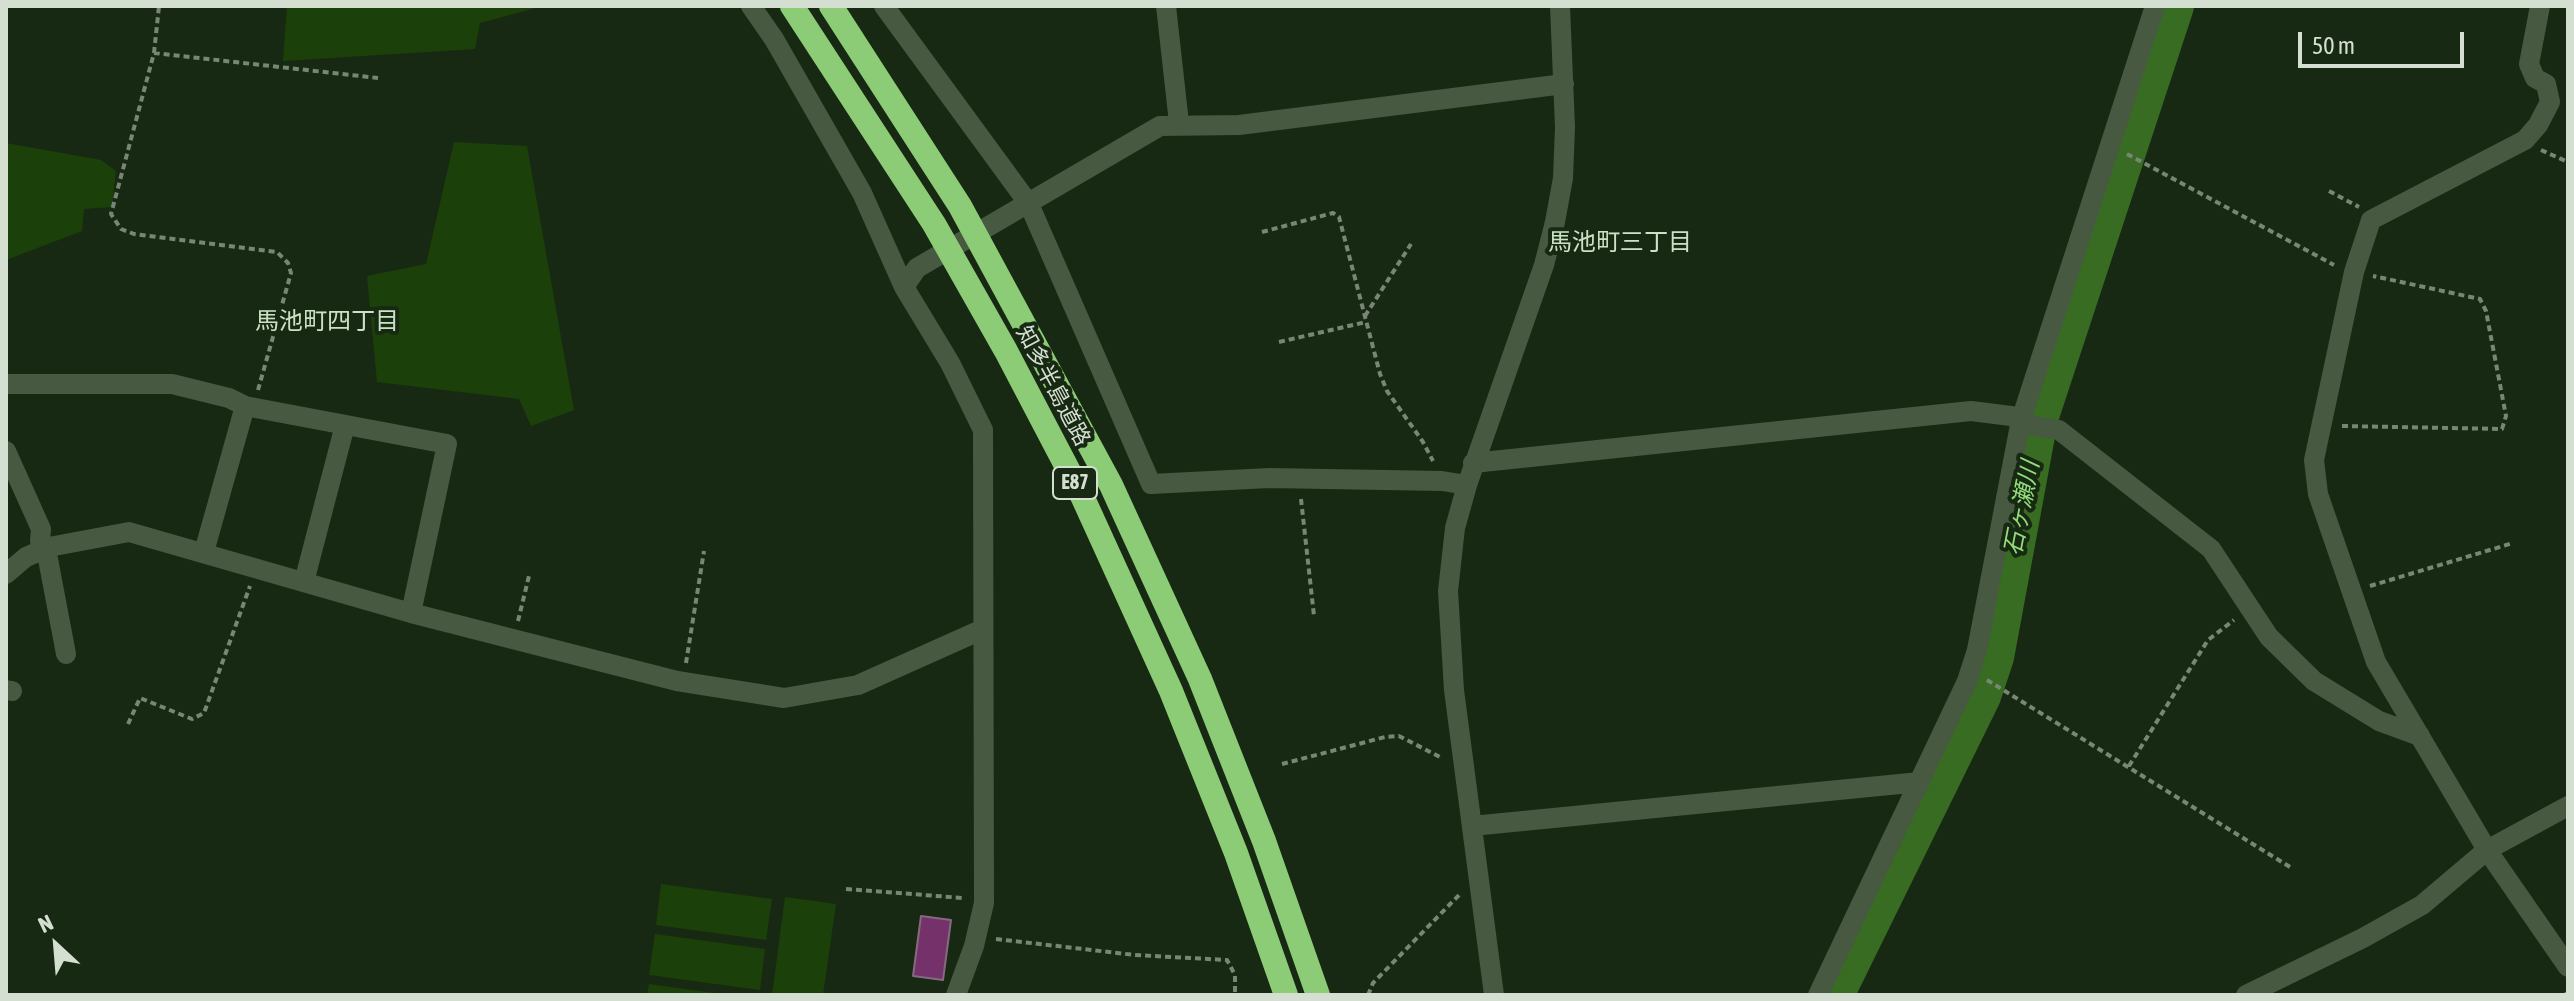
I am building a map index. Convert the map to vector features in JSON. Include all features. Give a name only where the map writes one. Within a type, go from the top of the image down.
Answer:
[{"type":"highway","name":"知多半島道路","points":[[792,6],[934,224],[1006,351],[1083,498],[1171,691],[1236,853],[1286,995]]},
{"type":"highway","name":"知多半島道路","points":[[831,6],[960,206],[1111,485],[1200,679],[1264,841],[1318,995]]},
{"type":"street","points":[[751,6],[774,39],[862,193],[904,287],[950,363],[983,430],[981,630],[984,899],[977,935],[956,995]]},
{"type":"street","points":[[884,6],[1029,204],[1151,484],[1298,478],[1442,481],[1467,485]]},
{"type":"street","points":[[1166,6],[1179,123]]},
{"type":"street","points":[[1494,995],[1454,690],[1448,591],[1455,528],[1473,463],[1544,265],[1555,222],[1563,178],[1564,84],[1560,6]]},
{"type":"street","points":[[1818,995],[1967,681],[2034,425],[2155,6]]},
{"type":"street","points":[[2540,6],[2529,64],[2535,78],[2546,84],[2550,102],[2525,140],[2371,220],[2357,257],[2314,460],[2318,494],[2376,662],[2487,850],[2568,967]]},
{"type":"street","points":[[904,287],[917,268],[1160,126],[1179,123],[1239,125],[1564,84]]},
{"type":"street","points":[[6,384],[172,384],[229,398],[249,407],[447,444],[411,613]]},
{"type":"street","points":[[204,552],[249,407]]},
{"type":"street","points":[[1473,463],[1971,411],[2059,430],[2211,549],[2269,637],[2314,681],[2379,721],[2420,736]]},
{"type":"street","points":[[304,582],[345,425]]},
{"type":"street","points":[[6,451],[41,529],[40,541],[45,550],[66,654]]},
{"type":"street","points":[[6,574],[26,557],[45,550],[129,532],[411,613],[684,682],[784,698],[858,685],[981,630]]},
{"type":"street","points":[[1472,826],[1920,782]]},
{"type":"street","points":[[2246,995],[2363,938],[2422,905],[2487,850],[2568,806]]},
{"type":"path","points":[[159,6],[154,53],[111,214],[121,229],[134,234],[277,252],[288,263],[291,273],[249,407]]},
{"type":"path","points":[[154,53],[378,78]]},
{"type":"path","points":[[2525,140],[2568,162]]},
{"type":"path","points":[[2329,191],[2368,212],[2371,220]]},
{"type":"path","points":[[1262,232],[1333,213],[1339,217],[1387,391],[1423,442],[1442,481]]},
{"type":"path","points":[[1279,342],[1365,320],[1411,244]]},
{"type":"path","points":[[1298,478],[1314,616]]},
{"type":"path","points":[[2353,592],[2513,543]]},
{"type":"path","points":[[684,682],[704,551]]},
{"type":"path","points":[[128,724],[140,698],[192,719],[204,713],[236,619],[258,568]]},
{"type":"path","points":[[514,639],[529,576]]},
{"type":"path","points":[[2129,766],[2208,640],[2250,610]]},
{"type":"path","points":[[1996,683],[2290,867]]},
{"type":"path","points":[[1282,764],[1399,736],[1442,758],[1462,755]]},
{"type":"path","points":[[1368,995],[1373,983],[1462,892],[1480,884]]},
{"type":"path","points":[[846,889],[984,899]]},
{"type":"path","points":[[977,935],[1135,955],[1227,960],[1235,975],[1235,995]]},
{"type":"green space","points":[[287,6],[543,6],[480,23],[475,49],[283,61]]},
{"type":"green space","points":[[454,142],[527,146],[574,410],[531,426],[519,399],[377,382],[367,276],[426,264]]},
{"type":"green space","points":[[6,143],[101,160],[116,171],[112,207],[84,209],[82,231],[6,260]]},
{"type":"green space","points":[[661,884],[772,899],[766,940],[656,925]]},
{"type":"green space","points":[[785,897],[836,904],[823,995],[772,995]]},
{"type":"green space","points":[[655,934],[765,949],[760,990],[649,975]]},
{"type":"green space","points":[[649,984],[729,995],[647,995]]},
{"type":"building","points":[[921,916],[951,920],[943,980],[913,976]]},
{"type":"waterway","name":"石ヶ瀬川","points":[[1834,995],[1981,696],[1994,657],[2038,419],[2174,6]]},
{"type":"district","name":"馬池町三丁目","points":[[1620,242]]},
{"type":"district","name":"馬池町四丁目","points":[[327,321]]}]
